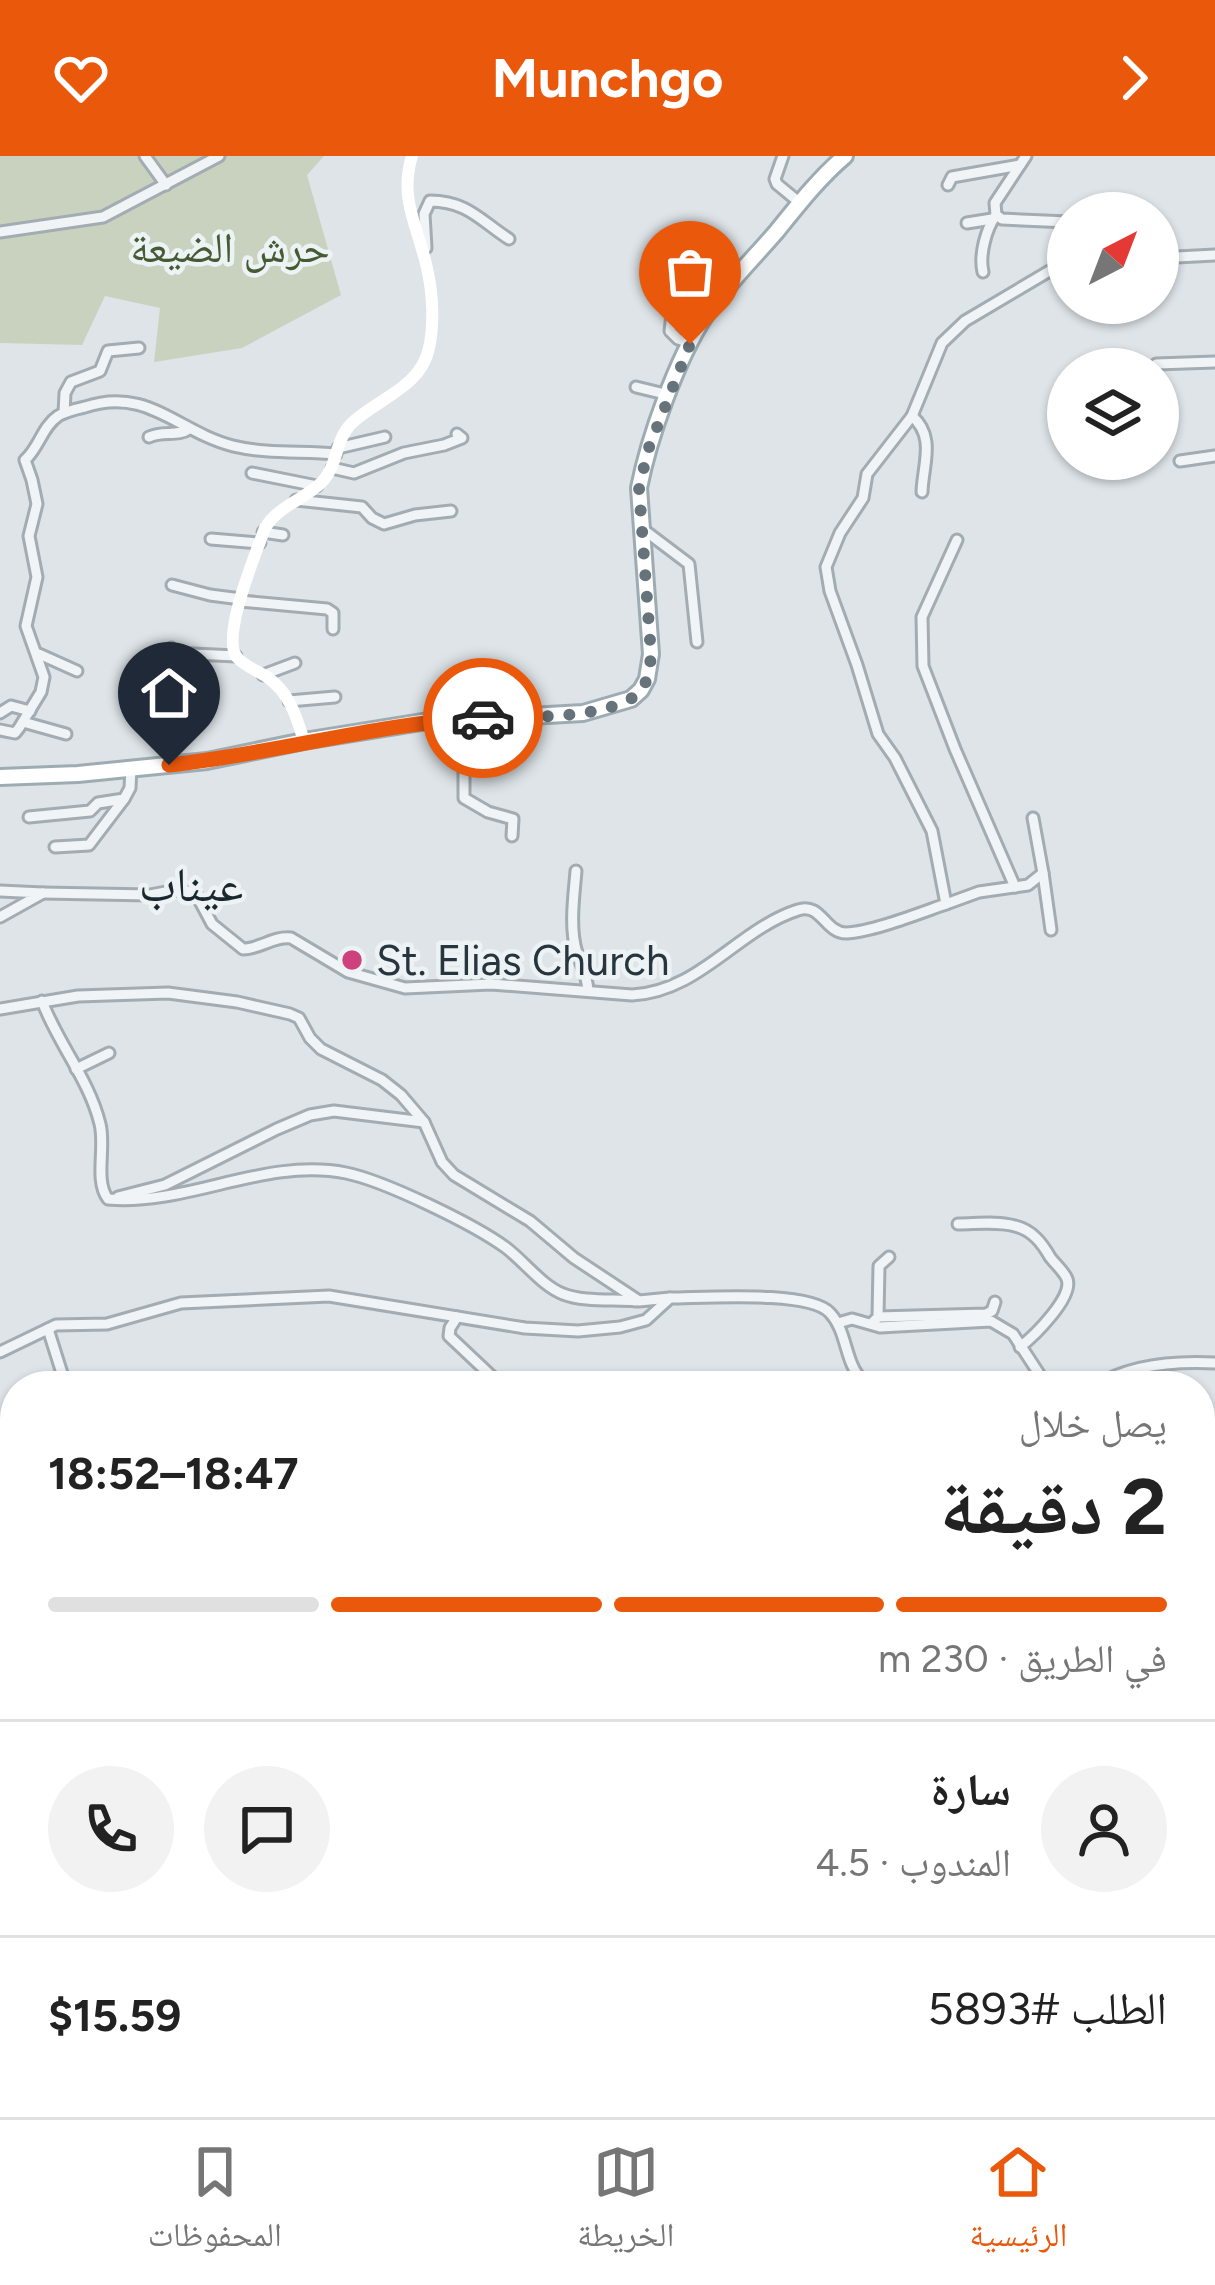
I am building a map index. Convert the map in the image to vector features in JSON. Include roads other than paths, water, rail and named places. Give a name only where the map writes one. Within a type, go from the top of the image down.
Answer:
[{"type":"main road","points":[[0,777],[207,761],[400,725],[583,713],[631,699],[650,670],[651,654],[638,504],[643,466],[669,395],[708,311],[845,156]]},
{"type":"street","points":[[145,156],[166,185]]},
{"type":"street","points":[[0,232],[103,217],[218,156]]},
{"type":"street","points":[[412,156],[406,190],[428,271]]},
{"type":"street","points":[[783,156],[777,184],[800,202]]},
{"type":"street","points":[[948,184],[957,175],[1023,160]]},
{"type":"street","points":[[983,272],[980,262],[995,203],[1023,160]]},
{"type":"street","points":[[236,656],[232,641],[241,600],[272,516],[317,486],[345,431],[403,387],[427,357],[431,331],[424,214],[430,201],[474,211],[509,239]]},
{"type":"street","points":[[968,223],[994,217],[1047,221]]},
{"type":"street","points":[[1179,257],[1215,255]]},
{"type":"street","points":[[946,904],[932,831],[896,758],[878,734],[826,567],[840,532],[863,498],[867,474],[911,416],[942,343],[965,320],[1047,272]]},
{"type":"street","points":[[673,306],[670,331],[690,344]]},
{"type":"street","points":[[64,413],[71,382],[100,371],[108,351],[139,348]]},
{"type":"street","points":[[1179,363],[1215,362]]},
{"type":"street","points":[[636,387],[669,395]]},
{"type":"street","points":[[0,730],[15,733],[41,692],[44,677],[26,626],[37,577],[29,536],[37,504],[25,460],[48,426],[64,413],[130,401],[151,406],[189,429],[237,447],[335,457],[385,437]]},
{"type":"street","points":[[911,416],[926,434],[928,446],[922,492]]},
{"type":"street","points":[[149,437],[189,429]]},
{"type":"street","points":[[335,457],[354,473],[404,453],[444,446],[462,438],[457,434]]},
{"type":"street","points":[[1180,461],[1215,456]]},
{"type":"street","points":[[252,473],[317,486]]},
{"type":"street","points":[[296,500],[362,506],[384,524],[451,511]]},
{"type":"street","points":[[640,527],[689,564],[697,642]]},
{"type":"street","points":[[211,538],[283,535]]},
{"type":"street","points":[[957,540],[922,617],[923,666],[1015,887]]},
{"type":"street","points":[[172,585],[241,600],[327,609],[332,613],[333,629]]},
{"type":"street","points":[[171,648],[172,653],[236,656],[276,684],[290,701],[304,741]]},
{"type":"street","points":[[35,650],[77,671]]},
{"type":"street","points":[[180,687],[189,686],[195,655]]},
{"type":"street","points":[[263,675],[295,663]]},
{"type":"street","points":[[290,701],[335,697]]},
{"type":"street","points":[[0,713],[11,706],[30,711]]},
{"type":"street","points":[[464,719],[464,798],[513,819],[512,836]]},
{"type":"street","points":[[23,722],[66,734]]},
{"type":"street","points":[[55,848],[89,845],[124,799],[131,769]]},
{"type":"street","points":[[29,817],[90,811],[98,802],[124,799]]},
{"type":"street","points":[[1033,818],[1051,930]]},
{"type":"street","points":[[576,871],[575,940],[589,991]]},
{"type":"street","points":[[0,890],[194,892],[212,924],[243,949],[291,938],[348,972],[405,988],[491,984],[644,994],[676,986],[740,942],[802,908],[814,910],[844,933],[891,923],[980,892],[1028,885],[1043,873]]},
{"type":"street","points":[[0,916],[43,893]]},
{"type":"street","points":[[0,1009],[84,995],[168,993],[290,1014],[321,1049],[390,1085],[424,1122],[448,1169],[530,1221],[574,1258],[639,1301]]},
{"type":"street","points":[[42,1001],[93,1101],[103,1133],[101,1187],[108,1199]]},
{"type":"street","points":[[76,1069],[109,1052]]},
{"type":"street","points":[[108,1199],[165,1185],[310,1115],[334,1112],[424,1122]]},
{"type":"street","points":[[108,1199],[156,1199],[277,1173],[351,1174],[484,1234],[566,1296],[639,1301],[792,1298],[822,1306],[838,1323],[854,1371]]},
{"type":"street","points":[[958,1224],[1013,1225],[1027,1230],[1065,1274],[1066,1297],[1021,1347]]},
{"type":"street","points":[[873,1320],[879,1266],[889,1257]]},
{"type":"street","points":[[0,1352],[62,1324],[107,1324],[181,1304],[329,1296],[542,1330],[602,1329],[646,1320],[670,1298]]},
{"type":"street","points":[[838,1323],[852,1318],[986,1314],[995,1301]]},
{"type":"street","points":[[457,1317],[449,1336],[486,1371]]},
{"type":"street","points":[[873,1320],[880,1327],[991,1321],[1006,1328],[1037,1371]]},
{"type":"street","points":[[48,1329],[61,1371]]},
{"type":"street","points":[[1132,1371],[1165,1363],[1215,1363]]},
{"type":"place","name":"St. Elias Church","points":[[352,960]]},
{"type":"district","name":"عيناب","points":[[191,884]]},
{"type":"park label","name":"حرش الضيعة","points":[[230,247]]}]
